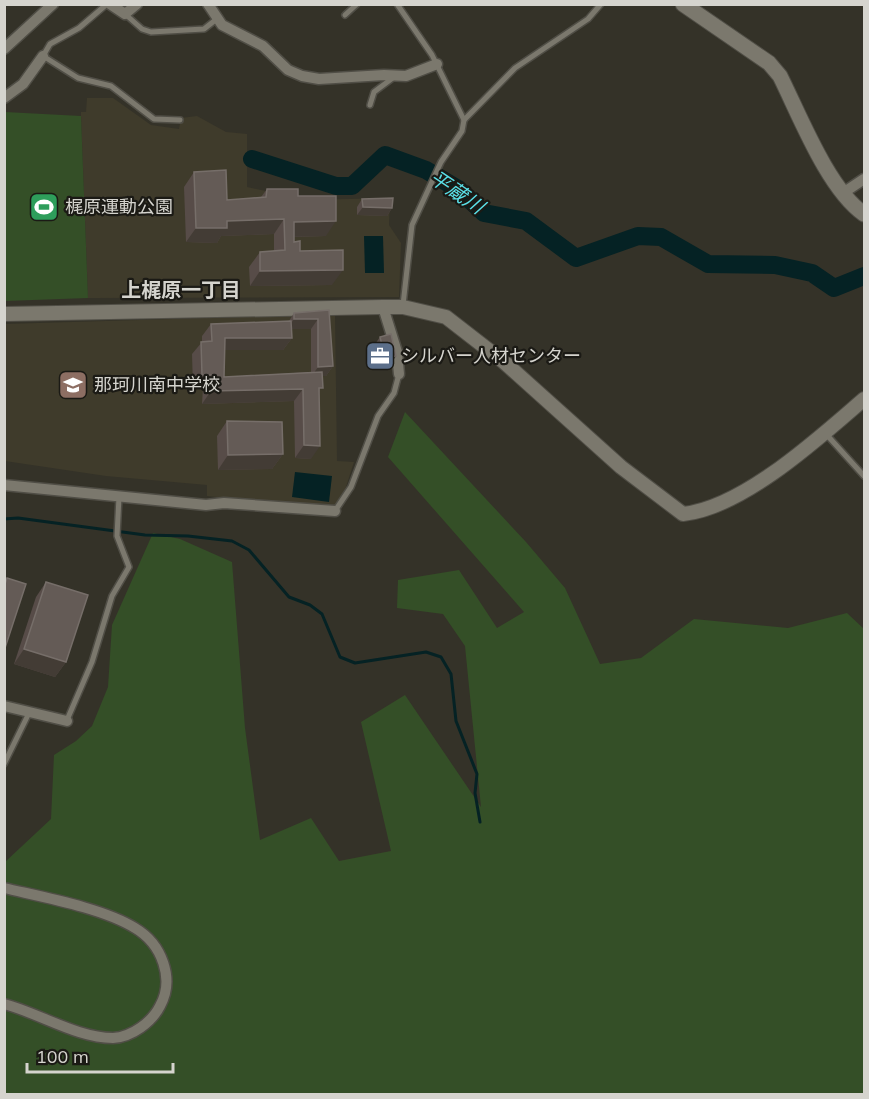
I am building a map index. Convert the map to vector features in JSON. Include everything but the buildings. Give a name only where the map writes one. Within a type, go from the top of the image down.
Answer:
[{"type":"main road","points":[[683,4],[769,63],[780,76],[831,176],[843,194],[864,214]]},
{"type":"street","points":[[4,49],[53,4]]},
{"type":"street","points":[[109,4],[125,14],[137,4]]},
{"type":"street","points":[[208,4],[222,25],[263,46],[288,70],[302,76],[319,79],[418,74],[437,64]]},
{"type":"street","points":[[4,99],[23,84],[43,56]]},
{"type":"street","points":[[843,194],[864,178]]},
{"type":"street","points":[[383,306],[398,352],[399,374]]},
{"type":"street","points":[[4,314],[383,306],[403,307],[446,317],[504,362],[621,467],[683,514],[701,512],[742,493],[826,434],[864,399]]},
{"type":"street","points":[[4,485],[119,497],[335,511]]},
{"type":"street","points":[[4,706],[67,721]]},
{"type":"street","points":[[4,888],[102,914],[136,928],[157,949],[168,984],[154,1018],[134,1031],[114,1038],[85,1032],[4,1004]]},
{"type":"lane","points":[[109,4],[80,28],[50,44],[43,56],[78,78],[111,87],[154,119],[180,120]]},
{"type":"lane","points":[[345,15],[357,4]]},
{"type":"lane","points":[[397,4],[437,64],[453,102],[464,120]]},
{"type":"lane","points":[[403,307],[412,225],[441,162],[462,131],[464,120],[515,68],[588,20],[601,4]]},
{"type":"lane","points":[[125,14],[142,29],[151,32],[204,28],[218,18]]},
{"type":"lane","points":[[370,105],[374,92],[398,75]]},
{"type":"lane","points":[[335,511],[351,487],[378,416],[394,393],[399,374]]},
{"type":"lane","points":[[826,434],[864,476]]},
{"type":"lane","points":[[67,721],[92,662],[112,596],[129,567],[117,536],[119,497]]},
{"type":"lane","points":[[4,764],[30,711]]},
{"type":"shaded area","points":[[87,98],[113,98],[151,125],[179,129],[181,118],[197,116],[226,132],[247,134],[247,187],[308,200],[390,198],[389,225],[401,243],[399,297],[88,298],[81,116],[81,112],[86,112]]},
{"type":"shaded area","points":[[335,314],[337,461],[354,462],[345,490],[332,509],[207,496],[207,485],[106,476],[5,461],[5,324]]},
{"type":"green space","name":"梶原運動公園","points":[[5,112],[81,116],[88,298],[5,301]]},
{"type":"green space","points":[[405,412],[526,542],[565,588],[600,664],[641,658],[694,619],[788,628],[847,613],[864,629],[864,1094],[5,1094],[5,862],[51,819],[54,755],[76,741],[92,726],[108,687],[112,625],[153,533],[180,539],[232,562],[245,728],[260,840],[311,818],[339,861],[391,851],[361,722],[405,695],[481,807],[465,646],[443,614],[397,608],[398,580],[459,570],[497,628],[524,612],[388,457]]},
{"type":"water","points":[[364,236],[383,236],[384,273],[365,273]]},
{"type":"water","points":[[295,472],[332,476],[329,502],[292,497]]},
{"type":"waterway","name":"平蔵川","points":[[252,159],[336,186],[352,186],[385,155],[426,170],[458,189],[484,213],[526,221],[576,258],[638,236],[661,237],[708,264],[775,265],[812,273],[834,288],[864,276]]},
{"type":"waterway","points":[[4,519],[18,518],[145,535],[188,536],[232,541],[249,550],[289,597],[310,605],[322,614],[340,657],[355,663],[426,652],[441,657],[451,674],[456,721],[477,774],[475,793],[480,822]]},
{"type":"place","name":"梶原運動公園","points":[[44,207]]},
{"type":"place","name":"シルバー人材センター","points":[[380,356]]},
{"type":"place","name":"那珂川南中学校","points":[[73,385]]},
{"type":"district","name":"上梶原一丁目","points":[[181,290]]}]
